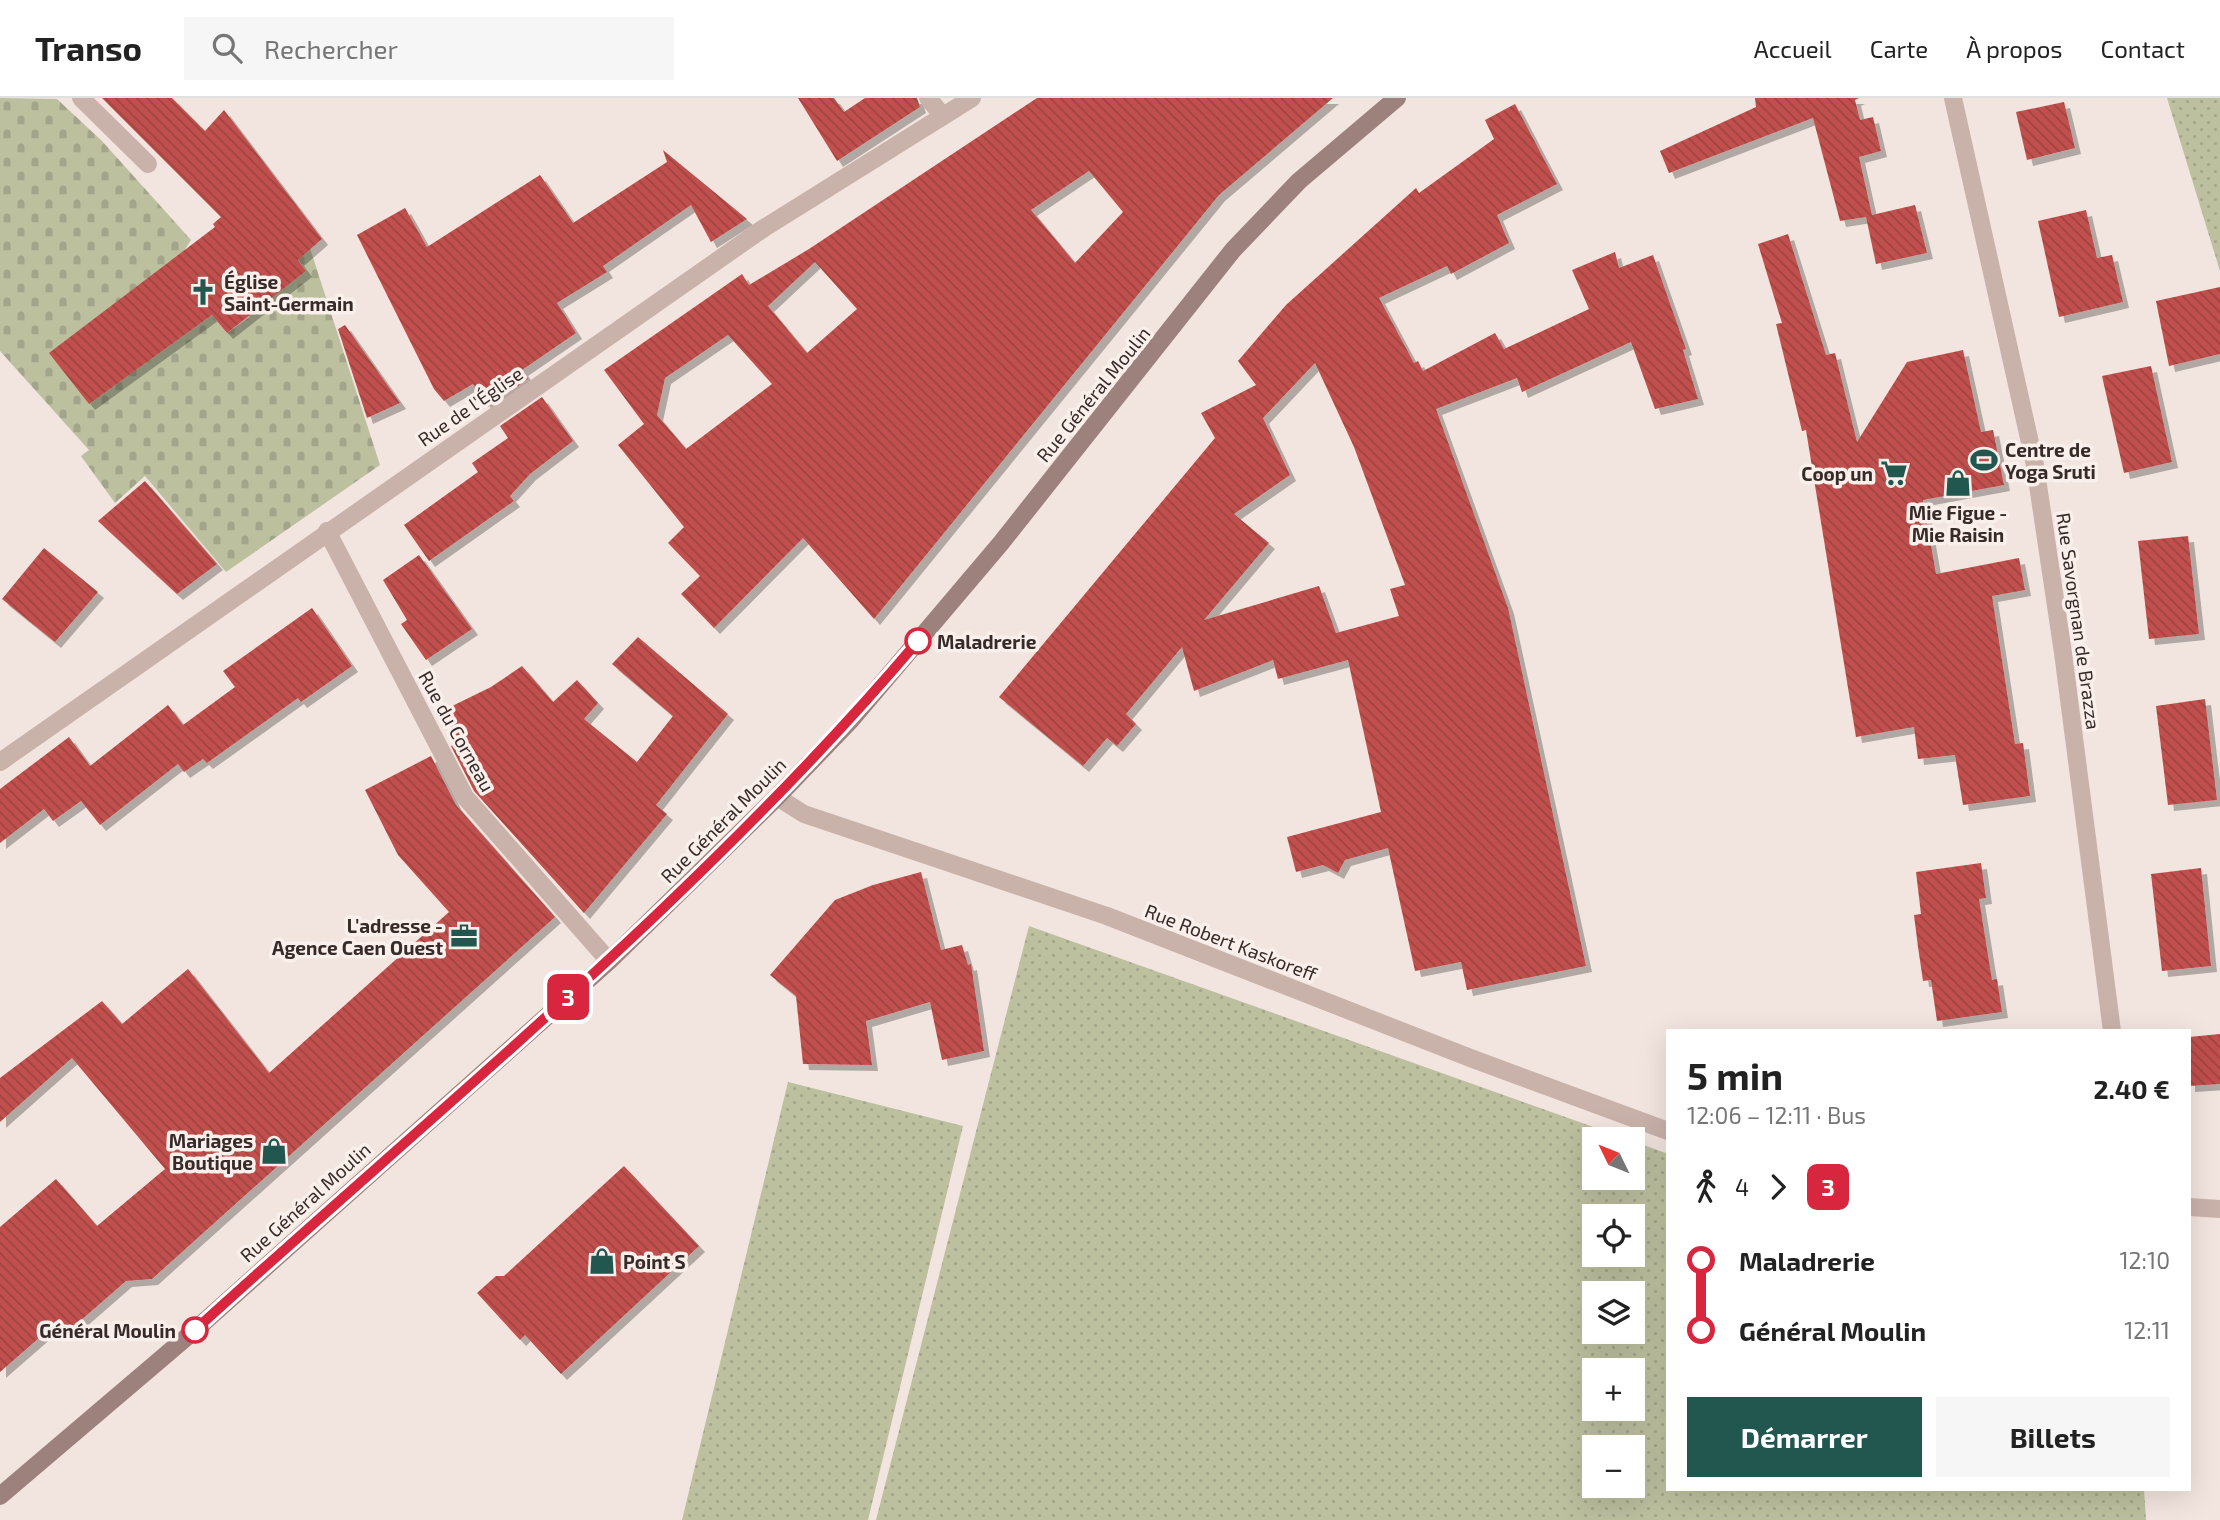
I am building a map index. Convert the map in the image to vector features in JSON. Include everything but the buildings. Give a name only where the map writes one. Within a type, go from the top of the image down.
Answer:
[{"type":"main road","name":"Rue Général Moulin","points":[[0,1496],[195,1330],[609,961],[777,797],[851,720],[1001,543],[1233,250],[1299,181],[1397,98]]},
{"type":"street","points":[[82,98],[148,164]]},
{"type":"street","points":[[928,98],[943,116]]},
{"type":"street","name":"Rue de l'Église","points":[[0,762],[764,228],[972,98]]},
{"type":"street","name":"Rue Savorgnan de Brazza","points":[[1953,98],[2035,465],[2063,653],[2112,1029]]},
{"type":"street","name":"Rue du Corneau","points":[[327,531],[465,797],[609,961]]},
{"type":"street","name":"Rue Robert Kaskoreff","points":[[777,797],[804,814],[1107,916],[1666,1130]]},
{"type":"street","points":[[2191,1207],[2220,1209]]},
{"type":"green space","points":[[0,98],[57,99],[102,141],[191,240],[89,403],[212,315],[227,333],[250,317],[248,314],[306,271],[287,243],[308,242],[380,465],[226,572],[145,476],[115,503],[81,456],[89,450],[0,351]]},
{"type":"green space","points":[[2167,98],[2220,98],[2220,271]]},
{"type":"green space","points":[[1029,926],[1593,1127],[1582,1127],[1582,1190],[1645,1190],[1645,1145],[1666,1153],[1666,1491],[2144,1491],[2146,1520],[876,1520]]},
{"type":"green space","points":[[788,1082],[963,1126],[868,1520],[682,1520]]},
{"type":"bus line","name":"3","points":[[195,1330],[609,961],[792,783],[851,720],[918,641]]},
{"type":"place","name":"Église Saint-Germain","points":[[203,292]]},
{"type":"place","name":"Centre de Yoga Sruti","points":[[1984,460]]},
{"type":"place","name":"Coop un","points":[[1894,473]]},
{"type":"place","name":"Mie Figue - Mie Raisin","points":[[1958,483]]},
{"type":"place","name":"Maladrerie","points":[[918,641]]},
{"type":"place","name":"L'adresse - Agence Caen Ouest","points":[[464,936]]},
{"type":"place","name":"Mariages Boutique","points":[[274,1151]]},
{"type":"place","name":"Point S","points":[[602,1261]]},
{"type":"place","name":"Général Moulin","points":[[195,1330]]}]
